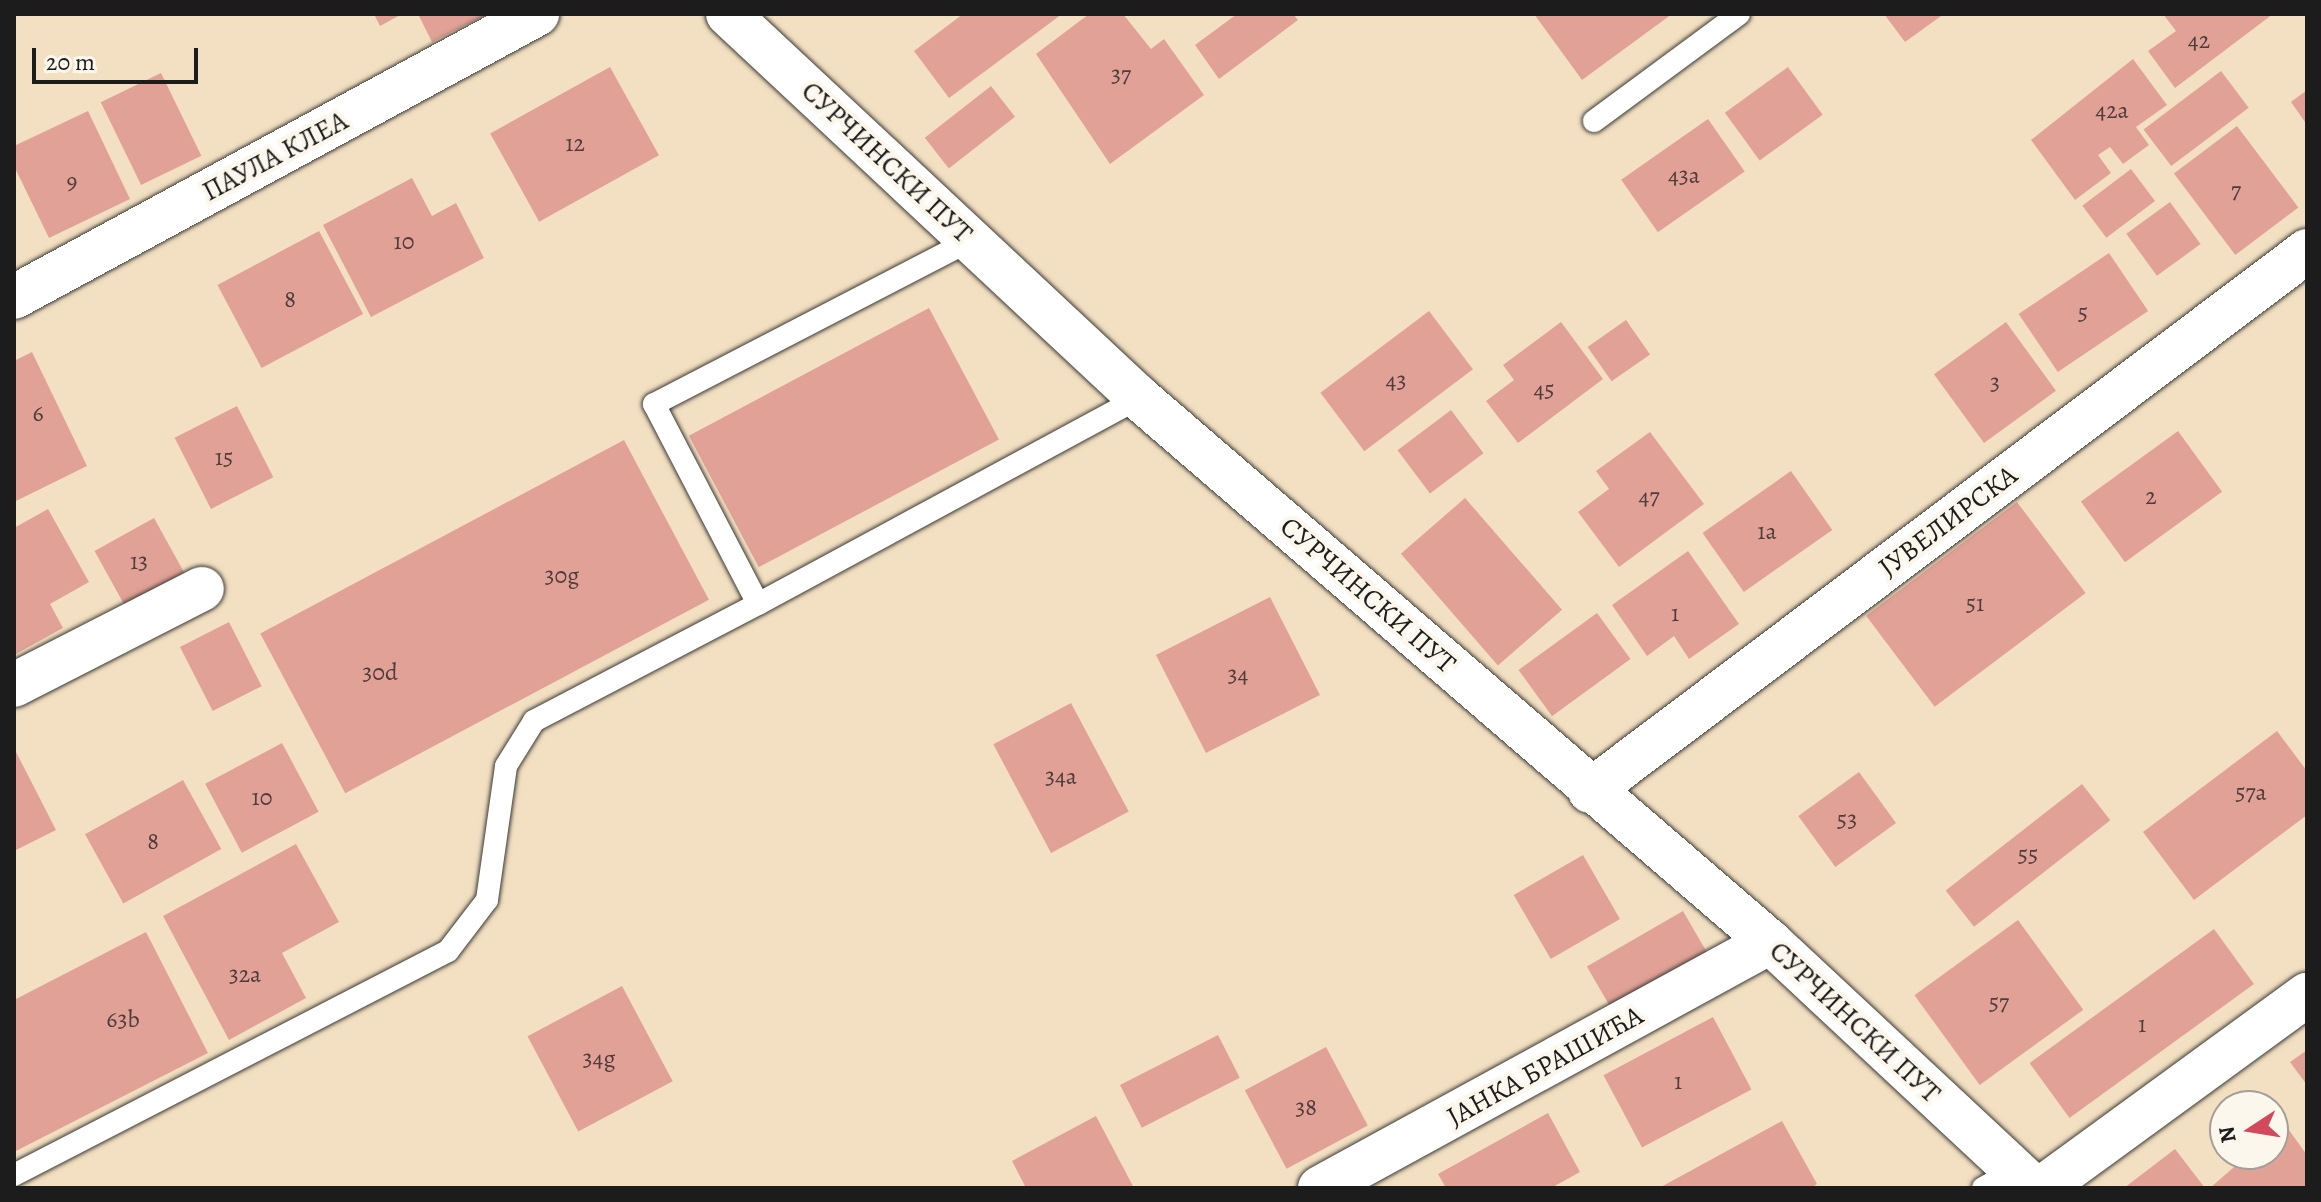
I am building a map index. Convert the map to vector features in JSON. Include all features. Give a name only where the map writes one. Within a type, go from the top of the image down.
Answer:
[{"type":"street","name":"ПАУЛА КЛЕА","points":[[14,297],[537,14]]},
{"type":"street","name":"СУРЧИНСКИ ПУТ","points":[[728,14],[1139,398],[1590,791],[1770,942],[2018,1184]]},
{"type":"street","name":"ЈУВЕЛИРСКА","points":[[1590,791],[2307,251]]},
{"type":"street","points":[[14,685],[202,589]]},
{"type":"street","name":"ЈАНКА БРАШИЋА","points":[[1320,1188],[1770,942]]},
{"type":"street","points":[[2018,1184],[2307,995]]},
{"type":"lane","points":[[1594,121],[1739,14]]},
{"type":"lane","points":[[758,604],[654,404],[971,240]]},
{"type":"lane","points":[[14,1175],[448,951],[487,900],[506,766],[534,721],[1139,398]]},
{"type":"building","points":[[374,14],[402,14],[380,26]]},
{"type":"building","points":[[418,14],[487,14],[432,42]]},
{"type":"building","points":[[963,14],[1062,14],[949,98],[914,51]]},
{"type":"building","points":[[1089,14],[1123,14],[1151,49],[1164,39],[1204,95],[1110,164],[1036,54]]},
{"type":"building","points":[[1237,14],[1293,14],[1298,20],[1219,79],[1195,45]]},
{"type":"building","points":[[1534,14],[1672,14],[1582,80]]},
{"type":"building","points":[[1884,14],[1944,14],[1905,42]]},
{"type":"building","points":[[2163,14],[2273,14],[2175,88],[2148,51],[2176,31]]},
{"type":"building","points":[[2133,59],[2167,105],[2136,127],[2149,145],[2123,164],[2110,147],[2098,155],[2111,173],[2075,200],[2031,140]]},
{"type":"building","points":[[610,67],[659,155],[539,222],[490,133]]},
{"type":"building","points":[[1788,67],[1823,115],[1760,161],[1725,113]]},
{"type":"building","points":[[2221,71],[2249,108],[2171,166],[2144,129]]},
{"type":"building","points":[[161,73],[201,156],[141,185],[101,102]]},
{"type":"building","points":[[991,86],[1015,117],[949,168],[925,138]]},
{"type":"building","points":[[2307,90],[2307,125],[2291,102]]},
{"type":"building","points":[[88,111],[130,199],[49,238],[14,166],[14,146]]},
{"type":"building","points":[[1708,119],[1745,171],[1658,232],[1621,180]]},
{"type":"building","points":[[2237,126],[2298,207],[2235,255],[2174,174]]},
{"type":"building","points":[[2131,169],[2155,201],[2106,238],[2082,206]]},
{"type":"building","points":[[412,178],[432,216],[456,203],[484,258],[371,317],[323,225]]},
{"type":"building","points":[[2170,202],[2201,244],[2157,276],[2126,234]]},
{"type":"building","points":[[319,231],[363,314],[262,368],[217,285]]},
{"type":"building","points":[[2109,253],[2148,311],[2058,372],[2019,314]]},
{"type":"building","points":[[929,308],[999,440],[759,567],[689,436]]},
{"type":"building","points":[[1429,311],[1473,369],[1364,451],[1320,393]]},
{"type":"building","points":[[1626,320],[1650,354],[1612,381],[1587,347]]},
{"type":"building","points":[[1561,322],[1603,379],[1518,443],[1486,401],[1514,380],[1503,365]]},
{"type":"building","points":[[2006,322],[2056,391],[1984,443],[1934,374]]},
{"type":"building","points":[[32,352],[87,466],[14,502],[14,361]]},
{"type":"building","points":[[237,406],[273,477],[211,509],[175,438]]},
{"type":"building","points":[[1451,410],[1483,453],[1430,493],[1397,450]]},
{"type":"building","points":[[2178,431],[2222,492],[2125,562],[2081,502]]},
{"type":"building","points":[[1650,432],[1704,504],[1619,567],[1578,512],[1609,489],[1596,471]]},
{"type":"building","points":[[624,440],[709,600],[345,793],[260,633]]},
{"type":"building","points":[[1791,471],[1832,530],[1744,592],[1703,533]]},
{"type":"building","points":[[1465,498],[1562,610],[1498,665],[1401,554]]},
{"type":"building","points":[[2017,502],[2086,593],[1935,707],[1866,616]]},
{"type":"building","points":[[48,509],[89,582],[50,604],[63,628],[14,655],[14,528]]},
{"type":"building","points":[[154,518],[184,572],[125,605],[95,551]]},
{"type":"building","points":[[1688,551],[1739,624],[1689,659],[1674,636],[1647,656],[1612,605]]},
{"type":"building","points":[[1270,597],[1320,695],[1206,753],[1156,655]]},
{"type":"building","points":[[1597,613],[1631,659],[1552,716],[1519,670]]},
{"type":"building","points":[[229,622],[262,686],[213,711],[180,647]]},
{"type":"building","points":[[1071,703],[1129,812],[1051,853],[993,744]]},
{"type":"building","points":[[2277,731],[2307,771],[2307,815],[2194,900],[2143,832]]},
{"type":"building","points":[[282,743],[319,812],[242,853],[205,784]]},
{"type":"building","points":[[14,748],[56,830],[14,851]]},
{"type":"building","points":[[1859,772],[1896,823],[1835,867],[1798,816]]},
{"type":"building","points":[[183,780],[221,849],[123,903],[85,834]]},
{"type":"building","points":[[2082,784],[2110,820],[1974,927],[1946,891]]},
{"type":"building","points":[[296,844],[339,922],[282,953],[306,998],[229,1040],[163,916]]},
{"type":"building","points":[[1583,855],[1620,919],[1551,959],[1514,895]]},
{"type":"building","points":[[1683,911],[1707,953],[1611,1008],[1587,966]]},
{"type":"building","points":[[2018,920],[2083,1010],[1980,1085],[1914,995]]},
{"type":"building","points":[[2214,929],[2254,984],[2070,1118],[2030,1063]]},
{"type":"building","points":[[146,932],[208,1053],[14,1152],[14,1000]]},
{"type":"building","points":[[622,986],[673,1081],[578,1132],[528,1036]]},
{"type":"building","points":[[1713,1017],[1751,1089],[1642,1148],[1604,1075]]},
{"type":"building","points":[[1218,1035],[1240,1078],[1142,1128],[1120,1085]]},
{"type":"building","points":[[1326,1047],[1368,1126],[1287,1169],[1245,1090]]},
{"type":"building","points":[[2307,1050],[2307,1085],[2290,1062]]},
{"type":"building","points":[[1548,1113],[1580,1172],[1551,1188],[1446,1188],[1438,1174]]},
{"type":"building","points":[[1096,1116],[1134,1188],[1026,1188],[1012,1161]]},
{"type":"building","points":[[1782,1121],[1817,1184],[1811,1188],[1659,1188]]},
{"type":"building","points":[[2289,1130],[2307,1155],[2307,1188],[2210,1188],[2231,1170],[2289,1170]]},
{"type":"building","points":[[2175,1149],[2205,1188],[2124,1188]]}]
